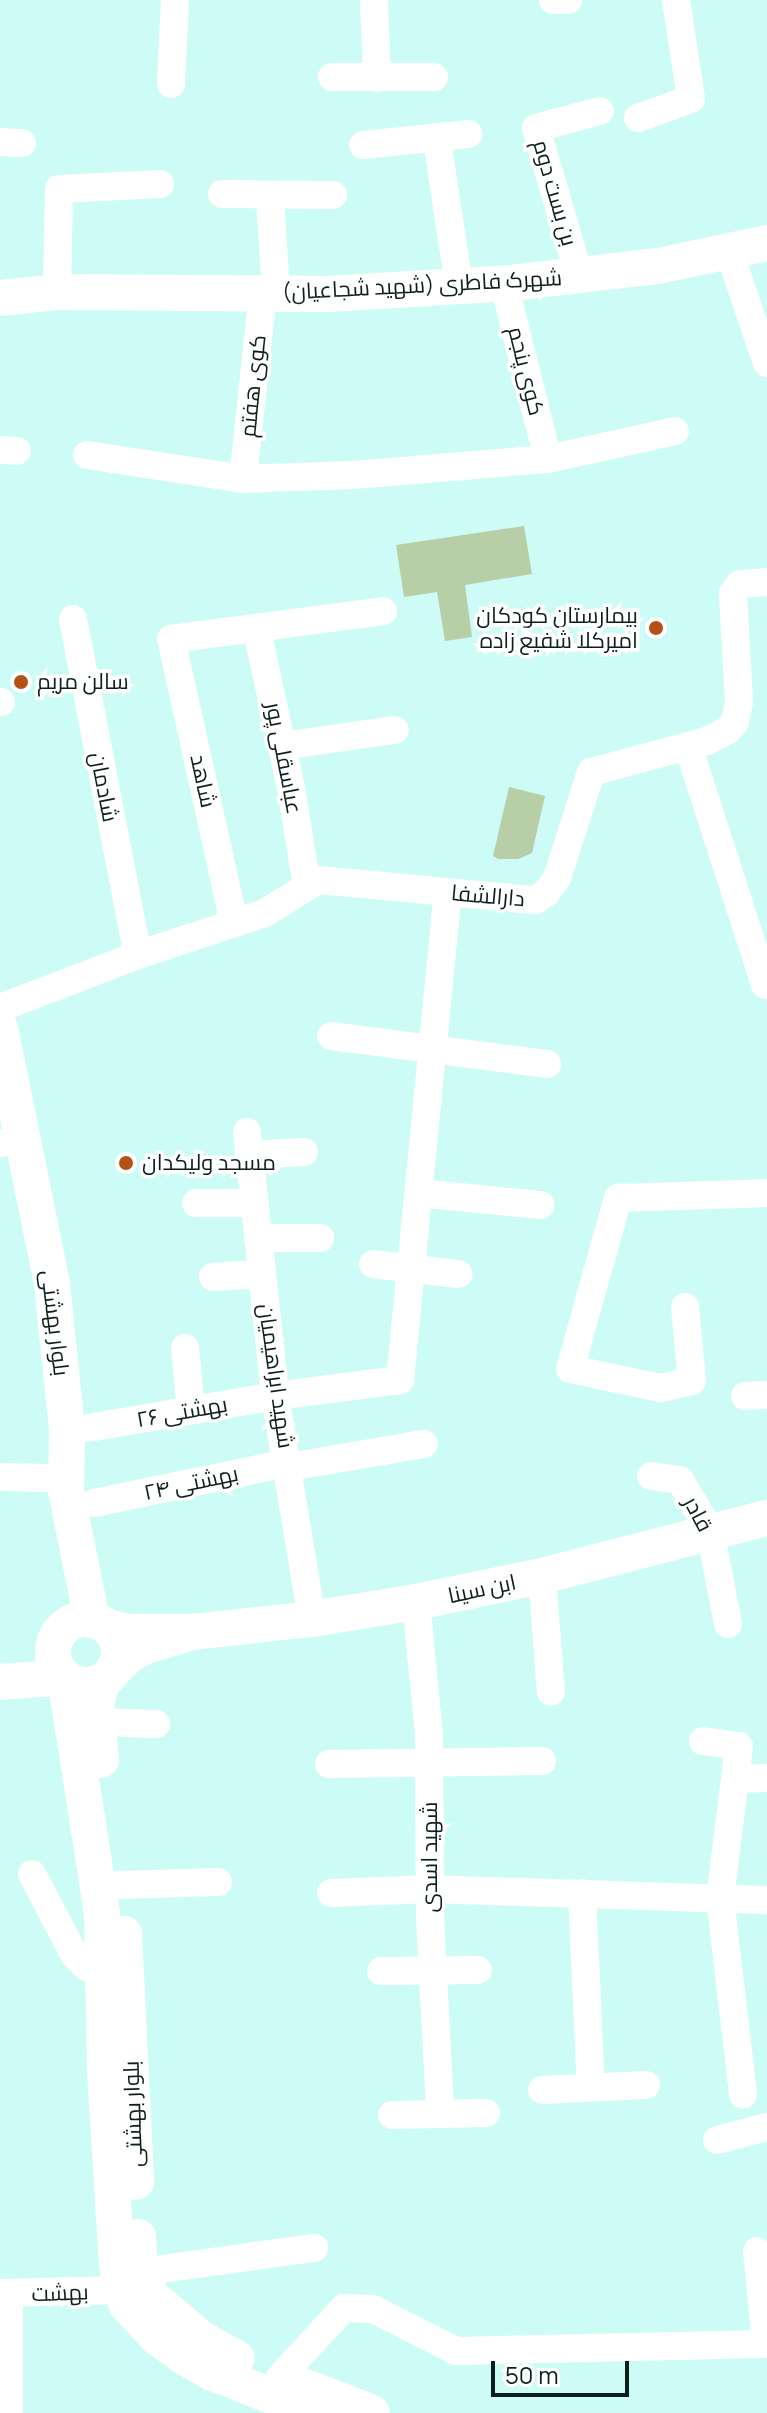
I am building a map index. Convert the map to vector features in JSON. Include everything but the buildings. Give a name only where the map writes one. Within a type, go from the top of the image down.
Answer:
[{"type":"main road","name":"شهرک فاطری (شهید شجاعیان)","points":[[21,291],[327,294],[504,284],[658,266],[767,243]]},
{"type":"main road","name":"بلوار بهشتی","points":[[0,1028],[67,1430],[66,1491],[82,1627]]},
{"type":"main road","name":"بلوار بهشتی","points":[[1,1140],[40,1272],[49,1432],[48,1478],[82,1627]]},
{"type":"main road","name":"ابن سینا","points":[[192,1632],[312,1619],[416,1602],[542,1576],[767,1518]]},
{"type":"main road","points":[[0,1661],[40,1653],[82,1627],[129,1632],[192,1632]]},
{"type":"main road","points":[[82,1627],[117,1643],[117,1663],[108,1676]]},
{"type":"main road","points":[[65,1677],[53,1655],[82,1627]]},
{"type":"main road","points":[[0,1682],[65,1677],[80,1684],[108,1676],[133,1652],[192,1632]]},
{"type":"main road","name":"بلوار بهشتی","points":[[108,1676],[96,1702],[118,1885],[115,1967],[130,2281]]},
{"type":"main road","name":"بلوار بهشتی","points":[[65,1677],[102,1913],[115,1967]]},
{"type":"main road","points":[[314,2413],[211,2372],[181,2355],[127,2305],[130,2281],[203,2340],[280,2377],[372,2413]]},
{"type":"street","points":[[171,84],[175,0]]},
{"type":"street","points":[[374,0],[377,78]]},
{"type":"street","points":[[553,0],[568,0]]},
{"type":"street","points":[[638,118],[691,99],[676,0]]},
{"type":"street","points":[[332,77],[434,77]]},
{"type":"street","name":"بن بست دوم","points":[[579,275],[536,128],[600,111]]},
{"type":"street","points":[[363,145],[437,140],[468,134]]},
{"type":"street","points":[[437,140],[459,286]]},
{"type":"street","points":[[21,291],[59,189],[160,184]]},
{"type":"street","points":[[222,194],[270,197],[333,195]]},
{"type":"street","name":"کوی هفتم","points":[[243,479],[269,293],[270,197]]},
{"type":"street","points":[[729,251],[767,363]]},
{"type":"street","name":"کوی پنجم","points":[[504,284],[548,459]]},
{"type":"street","points":[[87,455],[243,479],[353,475],[548,459],[675,431]]},
{"type":"street","name":"دارالشفا","points":[[0,1008],[138,955],[265,913],[318,880],[535,900],[546,893],[557,878],[591,772],[688,746],[727,731],[735,722],[739,702],[733,593],[740,584],[767,582]]},
{"type":"street","points":[[257,630],[383,611]]},
{"type":"street","name":"شادمان","points":[[73,619],[138,955]]},
{"type":"street","name":"شاهد","points":[[234,923],[171,639],[257,630]]},
{"type":"street","name":"عباسقلی پور","points":[[257,630],[307,887]]},
{"type":"street","points":[[282,746],[395,730]]},
{"type":"street","points":[[688,746],[765,985]]},
{"type":"street","points":[[411,1269],[448,892]]},
{"type":"street","points":[[331,1036],[434,1052],[547,1064]]},
{"type":"street","name":"شهید ابراهیمیان","points":[[304,1152],[248,1144],[275,1396],[312,1619]]},
{"type":"street","points":[[419,1193],[540,1205]]},
{"type":"street","points":[[685,1307],[692,1381],[661,1388],[570,1369],[618,1198],[767,1193]]},
{"type":"street","points":[[196,1203],[254,1203]]},
{"type":"street","points":[[258,1238],[320,1238]]},
{"type":"street","points":[[373,1264],[458,1274]]},
{"type":"street","name":"بهشتی ۲۶","points":[[88,1428],[275,1396],[400,1380],[411,1269]]},
{"type":"street","points":[[213,1277],[262,1274]]},
{"type":"street","points":[[185,1348],[191,1410]]},
{"type":"street","points":[[288,1465],[424,1444]]},
{"type":"street","name":"بهشتی ۲۴","points":[[94,1503],[288,1465]]},
{"type":"street","name":"قادر","points":[[651,1476],[680,1480],[710,1531],[728,1624]]},
{"type":"street","points":[[0,1477],[48,1478]]},
{"type":"street","points":[[542,1576],[551,1692]]},
{"type":"street","name":"شهید اسدی","points":[[416,1602],[429,1763],[432,1971],[440,2112]]},
{"type":"street","points":[[97,1722],[156,1724]]},
{"type":"street","points":[[703,1741],[739,1746],[720,1898],[743,2095]]},
{"type":"street","points":[[329,1764],[542,1761]]},
{"type":"street","points":[[735,1779],[767,1778]]},
{"type":"street","points":[[32,1874],[75,1956],[87,1967],[115,1967]]},
{"type":"street","points":[[118,1885],[218,1882]]},
{"type":"street","points":[[331,1893],[430,1889],[767,1900]]},
{"type":"street","points":[[582,1893],[591,2088]]},
{"type":"street","points":[[381,1971],[478,1970]]},
{"type":"street","points":[[542,2090],[646,2085]]},
{"type":"street","points":[[392,2115],[486,2113]]},
{"type":"street","points":[[717,2140],[767,2127]]},
{"type":"street","name":"بهشت","points":[[4,2293],[130,2281],[314,2248]]},
{"type":"street","points":[[280,2377],[344,2308],[373,2309],[456,2351],[766,2344],[757,2251]]},
{"type":"street","points":[[4,2293],[9,2413]]},
{"type":"green space","points":[[524,526],[532,574],[465,585],[472,637],[445,641],[437,592],[404,597],[396,545]]},
{"type":"green space","points":[[509,787],[545,796],[532,853],[518,859],[498,859],[493,856]]},
{"type":"place","name":"بیمارستان کودکان امیرکلا شفیع زاده","points":[[656,628]]},
{"type":"place","name":"سالن مریم","points":[[21,682]]},
{"type":"place","name":"مسجد ولیکدان","points":[[126,1163]]}]
